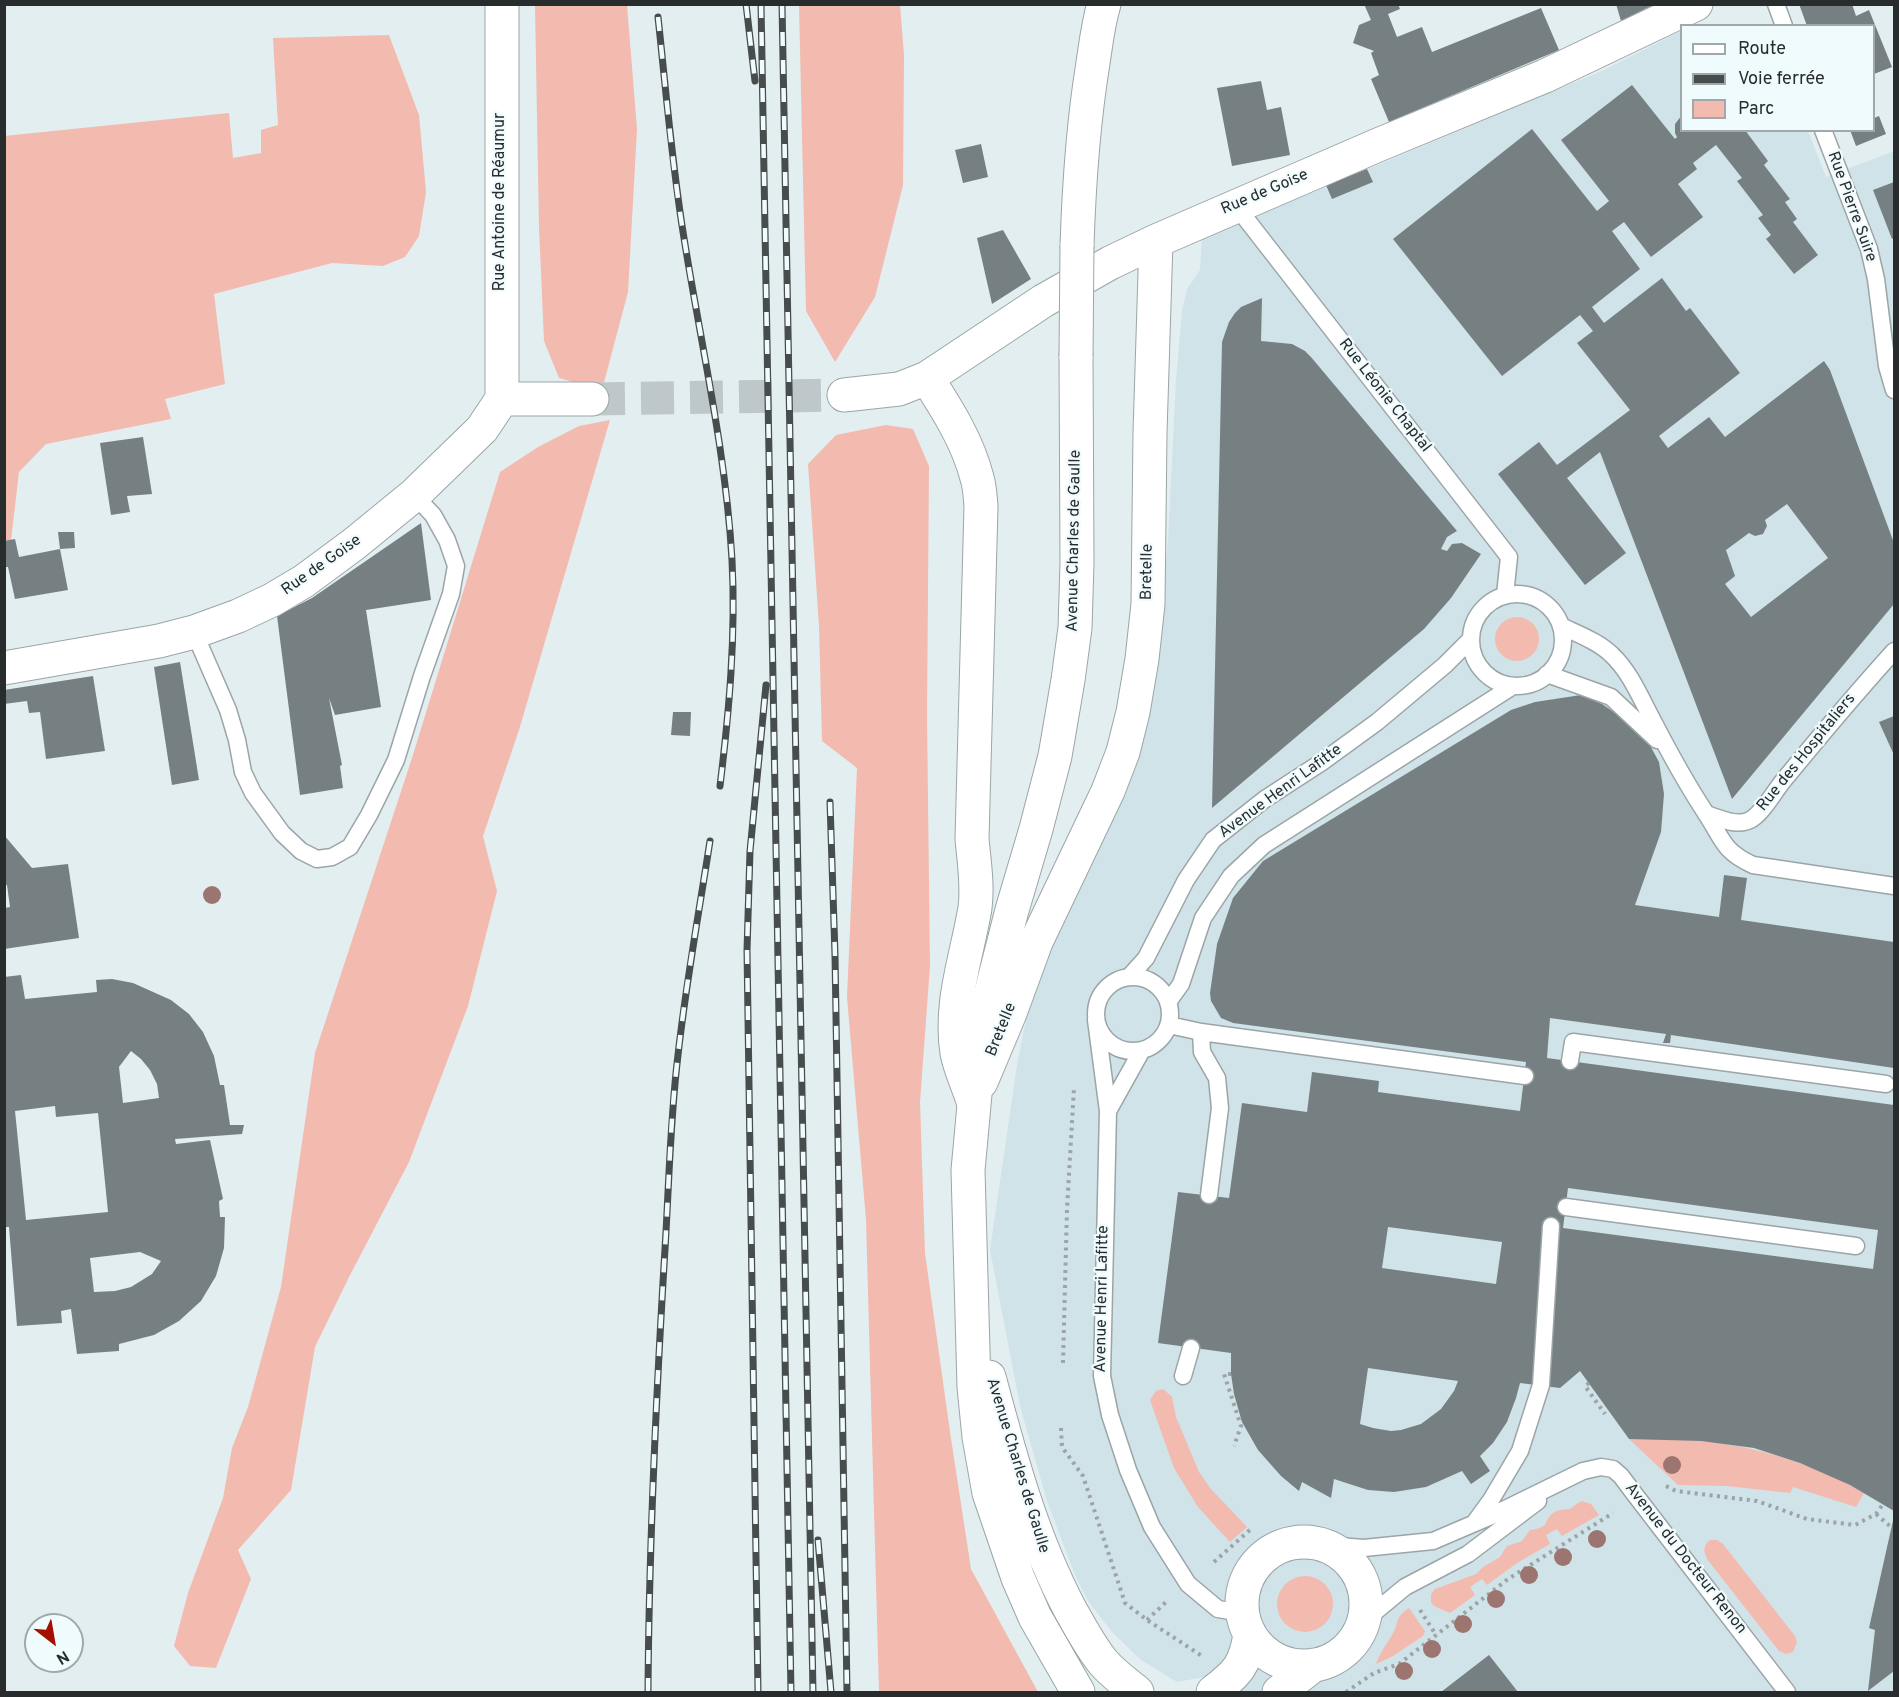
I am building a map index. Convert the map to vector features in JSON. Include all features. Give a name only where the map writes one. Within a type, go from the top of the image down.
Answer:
[{"type":"street","name":"Rue Antoine de Réaumur","points":[[501,4],[502,399]]},
{"type":"street","name":"Avenue Charles de Gaulle","points":[[1078,1692],[1035,1617],[1018,1578],[989,1493],[979,1437],[975,1397],[968,1170],[979,1051],[991,992],[1055,756],[1075,628],[1077,246],[1081,149],[1087,98],[1104,4]]},
{"type":"street","name":"Rue de Goise","points":[[844,395],[899,389],[927,378],[1043,301],[1110,263],[1236,206],[1545,76],[1696,4]]},
{"type":"street","name":"Bretelle","points":[[973,1101],[1010,1013],[1036,942],[1108,791],[1123,753],[1133,712],[1148,604],[1156,241]]},
{"type":"street","name":"Bretelle","points":[[927,378],[967,448],[978,479],[981,506],[972,839],[975,905],[956,998],[955,1027],[957,1055],[973,1101]]},
{"type":"street","points":[[502,399],[592,399]]},
{"type":"street","name":"Rue de Goise","points":[[4,668],[159,641],[194,632],[238,616],[272,600],[304,581],[414,495],[482,429],[502,399]]},
{"type":"street","name":"Avenue Charles de Gaulle","points":[[973,1319],[1004,1434],[1043,1551],[1064,1598],[1084,1634],[1104,1663],[1137,1692]]},
{"type":"street","points":[[1214,1692],[1230,1680],[1242,1665],[1246,1624],[1242,1595],[1257,1563],[1270,1551],[1287,1544],[1306,1541],[1325,1545],[1342,1554],[1355,1567],[1363,1584],[1367,1602],[1364,1621],[1357,1637],[1346,1650],[1331,1660],[1314,1665],[1295,1665],[1277,1660],[1262,1649],[1246,1624]]},
{"type":"street","points":[[1280,1692],[1314,1665]]},
{"type":"lane","points":[[1776,4],[1783,24]]},
{"type":"lane","name":"Rue Pierre Suire","points":[[1825,132],[1869,249],[1887,366],[1894,390]]},
{"type":"lane","name":"Rue Léonie Chaptal","points":[[1236,206],[1509,556],[1505,595]]},
{"type":"lane","points":[[194,632],[228,710],[243,772],[253,793],[282,833],[301,851],[317,859],[332,857],[350,847],[369,815],[396,760],[451,594],[456,566],[447,540],[433,515],[414,495]]},
{"type":"lane","points":[[1505,595],[1533,596],[1555,613],[1561,626],[1563,639],[1556,665],[1547,674],[1531,683],[1513,686],[1500,683],[1488,676],[1478,665],[1472,652],[1473,624],[1480,611],[1505,595]]},
{"type":"lane","points":[[1561,626],[1612,655],[1631,680],[1671,757],[1726,847],[1739,858],[1753,865],[1894,886]]},
{"type":"lane","name":"Avenue Henri Lafitte","points":[[1129,977],[1146,958],[1186,880],[1213,840],[1265,799],[1322,762],[1377,722],[1445,665],[1471,639]]},
{"type":"lane","name":"Rue des Hospitaliers","points":[[1706,813],[1741,823],[1756,817],[1776,789],[1851,698],[1894,651]]},
{"type":"lane","points":[[1547,674],[1611,697],[1654,736],[1671,757]]},
{"type":"lane","name":"Avenue Henri Lafitte","points":[[1168,1002],[1182,984],[1203,918],[1231,876],[1264,845],[1513,686]]},
{"type":"lane","points":[[1129,977],[1142,978],[1153,983],[1162,991],[1168,1002],[1169,1025],[1163,1037],[1154,1045],[1142,1050],[1121,1050],[1100,1032],[1096,1020],[1096,1008],[1100,997],[1108,987],[1118,981],[1129,977]]},
{"type":"lane","name":"Avenue Henri Lafitte","points":[[1096,1020],[1108,1111],[1101,1376],[1110,1415],[1128,1470],[1152,1527],[1188,1584],[1218,1610],[1246,1624]]},
{"type":"lane","points":[[1169,1025],[1201,1032],[1525,1076]]},
{"type":"lane","points":[[1201,1032],[1202,1052],[1217,1078],[1220,1108],[1209,1196]]},
{"type":"lane","points":[[1570,1061],[1573,1042],[1886,1084]]},
{"type":"lane","name":"Avenue Henri Lafitte","points":[[1108,1111],[1142,1050]]},
{"type":"lane","points":[[1566,1207],[1856,1246]]},
{"type":"lane","points":[[1474,1523],[1491,1500],[1520,1451],[1540,1385],[1551,1226]]},
{"type":"lane","points":[[1183,1376],[1191,1348]]},
{"type":"lane","name":"Avenue du Docteur Renon","points":[[1325,1545],[1364,1548],[1433,1542],[1583,1471],[1601,1467],[1612,1469],[1621,1476],[1787,1692]]},
{"type":"lane","name":"Avenue du Docteur Renon","points":[[1364,1621],[1405,1587],[1468,1554],[1564,1481]]},
{"type":"path","points":[[1063,1363],[1067,1209],[1074,1082]]},
{"type":"path","points":[[1231,1374],[1224,1374],[1241,1426],[1234,1446]]},
{"type":"path","points":[[1589,1383],[1584,1386],[1605,1414]]},
{"type":"path","points":[[1061,1428],[1062,1447],[1083,1476],[1125,1603],[1203,1657]]},
{"type":"path","points":[[1661,1485],[1676,1491],[1757,1501],[1807,1519],[1854,1525],[1876,1514],[1883,1504]]},
{"type":"path","points":[[1346,1692],[1374,1673],[1399,1664],[1508,1579],[1622,1507]]},
{"type":"path","points":[[1876,1514],[1891,1527]]},
{"type":"path","points":[[1214,1562],[1251,1529]]},
{"type":"path","points":[[1147,1620],[1166,1602]]},
{"type":"path","points":[[1418,1607],[1436,1635]]},
{"type":"shaded area","points":[[1680,32],[1680,132],[1808,132],[1826,177],[1894,151],[1894,1692],[1243,1692],[1230,1680],[1214,1675],[1177,1682],[1141,1660],[1112,1632],[1088,1601],[1075,1575],[1047,1501],[1020,1406],[990,1250],[1017,1065],[1031,995],[1075,891],[1120,806],[1147,727],[1160,636],[1168,540],[1176,380],[1182,311],[1187,289],[1200,270],[1202,239],[1604,70]]},
{"type":"green space","points":[[535,5],[627,5],[637,129],[628,292],[602,390],[559,378],[544,341],[539,227]]},
{"type":"green space","points":[[799,5],[900,5],[904,55],[903,185],[875,297],[835,362],[806,311]]},
{"type":"green space","points":[[389,35],[419,115],[426,192],[419,236],[405,257],[383,266],[332,263],[214,294],[225,384],[165,399],[171,419],[46,444],[19,472],[11,540],[5,541],[4,136],[229,113],[233,158],[261,153],[261,130],[278,125],[273,38]]},
{"type":"green space","points":[[610,420],[519,730],[483,836],[497,891],[468,1006],[409,1162],[315,1347],[291,1490],[238,1550],[251,1579],[216,1668],[190,1666],[174,1646],[188,1593],[223,1498],[232,1448],[248,1407],[281,1287],[315,1053],[412,758],[500,472],[538,447],[579,426]]},
{"type":"green space","points":[[886,425],[913,429],[929,466],[927,715],[930,966],[920,1102],[925,1253],[971,1569],[1038,1692],[879,1692],[866,1220],[847,997],[857,768],[822,741],[819,626],[808,464],[836,435]]},
{"type":"green space","points":[[1517,617],[1533,623],[1539,639],[1533,655],[1517,661],[1501,655],[1495,639],[1501,623]]},
{"type":"green space","points":[[1163,1389],[1172,1397],[1176,1417],[1199,1472],[1210,1488],[1247,1527],[1230,1542],[1198,1507],[1174,1468],[1150,1400],[1156,1391]]},
{"type":"green space","points":[[1629,1439],[1693,1440],[1765,1452],[1826,1473],[1864,1493],[1856,1507],[1793,1487],[1790,1493],[1727,1486],[1678,1485]]},
{"type":"green space","points":[[1582,1501],[1591,1504],[1599,1515],[1562,1536],[1557,1529],[1546,1535],[1550,1544],[1517,1563],[1487,1585],[1482,1579],[1470,1587],[1475,1595],[1450,1613],[1434,1606],[1431,1602],[1431,1594],[1435,1589],[1476,1574],[1500,1557],[1507,1546],[1522,1541],[1530,1530],[1545,1525],[1551,1515],[1559,1510],[1570,1509]]},
{"type":"green space","points":[[1710,1540],[1717,1540],[1723,1544],[1795,1636],[1797,1642],[1793,1652],[1786,1654],[1779,1651],[1707,1559],[1704,1550]]},
{"type":"green space","points":[[1305,1576],[1316,1578],[1325,1584],[1331,1593],[1333,1604],[1331,1615],[1325,1624],[1316,1630],[1305,1632],[1294,1630],[1285,1624],[1279,1615],[1277,1604],[1279,1593],[1285,1584],[1294,1578]]},
{"type":"green space","points":[[1409,1608],[1425,1631],[1423,1636],[1393,1656],[1376,1664],[1399,1618]]},
{"type":"building","points":[[1364,4],[1398,4],[1400,9],[1388,14],[1397,37],[1422,27],[1432,52],[1541,8],[1559,50],[1389,122],[1371,79],[1379,75],[1371,53],[1374,51],[1353,43],[1359,25],[1371,20]]},
{"type":"building","points":[[1616,4],[1655,4],[1621,21]]},
{"type":"building","points":[[1799,4],[1852,4],[1856,16],[1869,10],[1875,24],[1806,24]]},
{"type":"building","points":[[1875,25],[1892,67],[1875,74]]},
{"type":"building","points":[[1261,81],[1267,110],[1281,107],[1290,155],[1232,166],[1217,88]]},
{"type":"building","points":[[1632,85],[1675,139],[1677,137],[1675,124],[1680,118],[1680,132],[1746,132],[1768,161],[1764,165],[1790,199],[1785,202],[1797,219],[1793,222],[1818,255],[1794,274],[1766,239],[1771,235],[1758,218],[1763,215],[1737,181],[1742,178],[1716,145],[1693,163],[1697,169],[1678,184],[1703,217],[1651,257],[1624,222],[1612,231],[1640,269],[1592,307],[1604,323],[1662,278],[1686,311],[1690,308],[1740,373],[1659,436],[1668,448],[1709,417],[1725,437],[1824,361],[1830,370],[1894,543],[1894,604],[1732,799],[1600,452],[1567,478],[1626,553],[1585,585],[1498,474],[1539,442],[1557,465],[1630,410],[1577,343],[1593,331],[1580,315],[1502,376],[1393,239],[1532,129],[1597,211],[1609,201],[1561,140]],"holes":[[[1787,504],[1828,558],[1751,617],[1725,584],[1735,576],[1726,550],[1749,533],[1755,536],[1763,534],[1767,526],[1765,520]]]},
{"type":"building","points":[[1879,116],[1886,134],[1856,146],[1851,132],[1875,132],[1875,118]]},
{"type":"building","points":[[981,144],[988,177],[963,183],[955,150]]},
{"type":"building","points":[[1367,169],[1373,182],[1332,199],[1326,185]]},
{"type":"building","points":[[1894,182],[1894,238],[1892,239],[1873,190]]},
{"type":"building","points":[[1003,230],[1031,279],[992,304],[977,238]]},
{"type":"building","points":[[1262,298],[1261,341],[1292,344],[1311,357],[1457,531],[1447,537],[1441,549],[1447,551],[1452,544],[1462,543],[1481,554],[1451,598],[1424,629],[1212,808],[1222,342],[1235,313],[1241,307]]},
{"type":"building","points":[[143,437],[152,494],[127,496],[130,512],[111,515],[100,443]]},
{"type":"building","points":[[421,523],[431,600],[366,610],[381,707],[335,715],[329,698],[342,765],[340,766],[343,788],[300,795],[277,616],[312,598]]},
{"type":"building","points":[[58,532],[74,532],[75,548],[60,549]]},
{"type":"building","points":[[15,539],[19,557],[60,549],[68,590],[15,599],[8,567],[4,567],[4,541]]},
{"type":"building","points":[[180,662],[199,780],[172,785],[154,667]]},
{"type":"building","points":[[93,676],[105,751],[46,759],[40,712],[29,713],[27,701],[4,704],[4,690]]},
{"type":"building","points":[[1581,695],[1602,704],[1646,738],[1659,762],[1664,794],[1661,832],[1635,905],[1719,917],[1724,875],[1747,878],[1741,920],[1894,942],[1894,1068],[1671,1035],[1670,1043],[1663,1043],[1666,1034],[1550,1018],[1547,1058],[1894,1105],[1894,1511],[1850,1485],[1800,1463],[1754,1448],[1701,1441],[1629,1439],[1580,1371],[1560,1388],[1520,1383],[1507,1422],[1493,1443],[1480,1456],[1490,1471],[1471,1484],[1462,1471],[1426,1487],[1394,1492],[1368,1490],[1334,1479],[1331,1498],[1302,1482],[1299,1491],[1281,1476],[1258,1450],[1242,1422],[1234,1394],[1231,1353],[1158,1343],[1178,1192],[1229,1198],[1242,1103],[1307,1112],[1312,1072],[1379,1081],[1378,1092],[1520,1111],[1526,1062],[1233,1023],[1221,1018],[1211,1001],[1210,993],[1217,944],[1233,898],[1263,861],[1511,710],[1535,702]],"holes":[[[1568,1188],[1878,1230],[1873,1269],[1563,1228]],[[1388,1227],[1502,1242],[1496,1284],[1382,1268]],[[1368,1368],[1458,1381],[1441,1409],[1421,1424],[1391,1431],[1360,1424]]]},
{"type":"building","points":[[673,712],[691,712],[690,736],[671,735]]},
{"type":"building","points":[[1894,716],[1894,755],[1879,722]]},
{"type":"building","points":[[4,835],[32,868],[68,864],[79,938],[4,949],[4,908],[10,907],[7,885],[4,885]]},
{"type":"building","points":[[21,975],[25,999],[97,992],[96,980],[112,979],[133,983],[171,1000],[189,1014],[203,1032],[214,1056],[220,1085],[224,1085],[230,1125],[244,1125],[242,1134],[175,1139],[176,1144],[210,1140],[223,1199],[219,1201],[220,1217],[225,1217],[224,1248],[216,1276],[201,1301],[179,1321],[154,1335],[119,1344],[119,1351],[77,1354],[71,1309],[61,1311],[62,1323],[17,1326],[9,1227],[4,1227],[4,977]],"holes":[[[131,1051],[150,1070],[157,1084],[159,1098],[123,1103],[119,1067]],[[55,1106],[56,1117],[98,1113],[108,1212],[26,1220],[15,1111]],[[140,1252],[161,1261],[152,1274],[131,1287],[115,1291],[94,1292],[90,1258]]]},
{"type":"building","points":[[1894,1516],[1894,1671],[1868,1691],[1875,1630],[1869,1628]]},
{"type":"building","points":[[1489,1655],[1518,1692],[1441,1692]]},
{"type":"tunnel","points":[[592,399],[844,395]]},
{"type":"railway","points":[[746,4],[755,81]]},
{"type":"railway","points":[[761,4],[791,1692]]},
{"type":"railway","points":[[782,4],[813,1692]]},
{"type":"railway","points":[[658,17],[680,211],[719,439],[729,520],[733,588],[732,645],[729,702],[720,786]]},
{"type":"railway","points":[[758,1692],[747,950],[750,851],[766,685]]},
{"type":"railway","points":[[830,802],[835,955],[847,1692]]},
{"type":"railway","points":[[648,1692],[654,1470],[673,1104],[685,1001],[710,841]]},
{"type":"railway","points":[[818,1540],[831,1692]]}]
